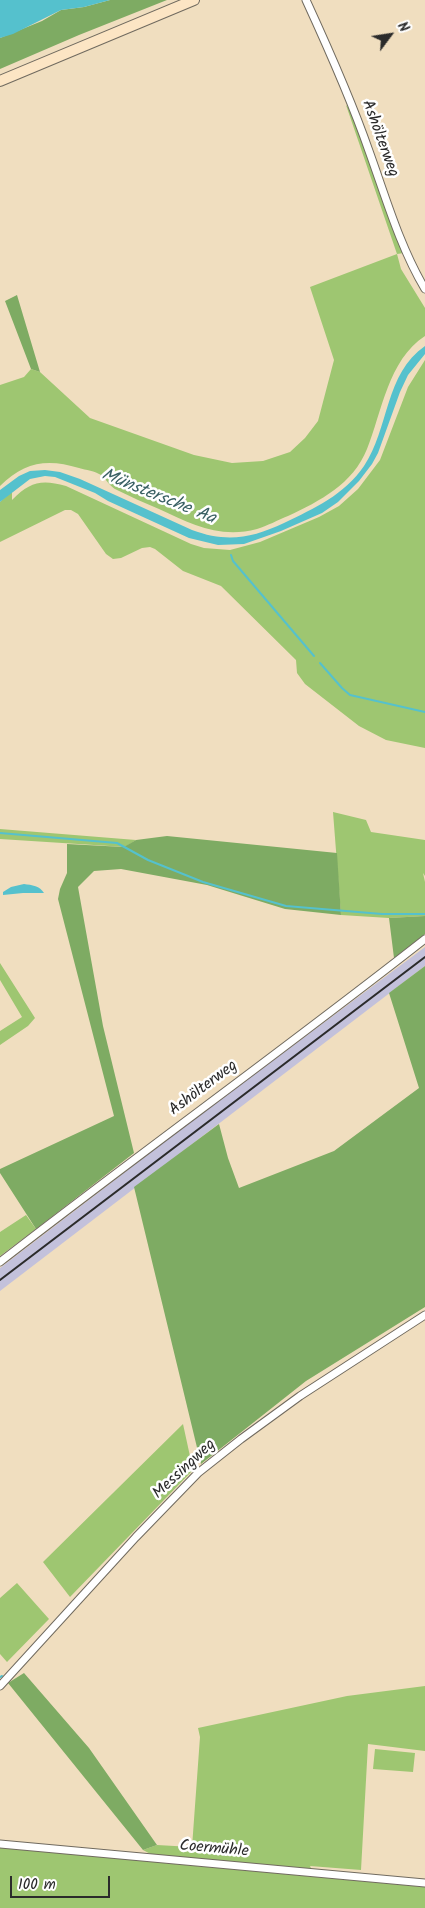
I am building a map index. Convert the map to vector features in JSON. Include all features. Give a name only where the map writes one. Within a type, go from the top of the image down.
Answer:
[{"type":"main road","points":[[0,82],[194,0]]},
{"type":"street","name":"Ashölterweg","points":[[306,0],[335,62],[354,109],[409,260],[425,289]]},
{"type":"street","name":"Ashölterweg","points":[[0,1262],[124,1166],[342,1004],[425,939]]},
{"type":"street","name":"Messingweg","points":[[0,1686],[136,1537],[198,1473],[300,1396],[425,1315]]},
{"type":"street","name":"Coermühle","points":[[0,1844],[425,1883]]},
{"type":"shaded area","points":[[425,947],[425,966],[0,1291],[0,1268]]},
{"type":"green space","points":[[110,0],[167,0],[0,69],[0,38],[42,21],[61,10],[84,7]]},
{"type":"green space","points":[[346,105],[352,111],[404,253],[397,254]]},
{"type":"green space","points":[[397,254],[401,269],[425,308],[425,336],[412,346],[394,373],[361,461],[344,482],[323,497],[261,528],[243,532],[231,532],[194,525],[115,489],[99,474],[57,463],[36,464],[27,467],[0,486],[0,385],[24,377],[31,369],[40,372],[90,418],[194,455],[232,463],[263,461],[290,452],[305,438],[318,421],[334,360],[310,287]]},
{"type":"green space","points":[[17,295],[40,372],[31,369],[5,301]]},
{"type":"green space","points":[[425,360],[425,748],[386,740],[359,726],[305,684],[297,673],[296,660],[221,586],[183,571],[155,549],[150,547],[142,548],[121,558],[113,559],[106,554],[78,514],[71,510],[65,510],[0,542],[0,502],[12,491],[12,500],[30,486],[43,483],[66,486],[191,544],[204,548],[230,550],[260,542],[319,517],[339,506],[358,489],[380,460],[408,387]]},
{"type":"green space","points":[[333,812],[366,820],[371,832],[425,840],[425,876],[423,873],[425,882],[425,916],[389,918],[341,915]]},
{"type":"green space","points":[[0,829],[136,840],[125,847],[0,839]]},
{"type":"green space","points":[[167,836],[337,853],[341,915],[285,909],[207,885],[121,869],[94,871],[78,887],[103,1026],[134,1153],[36,1229],[0,1173],[0,1169],[114,1116],[58,899],[67,873],[67,844],[124,847],[136,840]]},
{"type":"green space","points":[[425,916],[425,934],[394,958],[389,918]]},
{"type":"green space","points":[[0,963],[35,1018],[28,1026],[0,1045],[0,1031],[22,1017],[0,980]]},
{"type":"green space","points":[[425,966],[425,1307],[306,1381],[201,1464],[134,1187],[219,1124],[228,1158],[239,1188],[334,1151],[419,1088],[389,993]]},
{"type":"green space","points":[[26,1215],[36,1229],[0,1256],[0,1232]]},
{"type":"green space","points":[[183,1424],[193,1470],[70,1597],[43,1562]]},
{"type":"green space","points":[[17,1583],[49,1619],[7,1662],[0,1654],[0,1598]]},
{"type":"green space","points":[[24,1673],[89,1748],[157,1845],[143,1850],[8,1683]]},
{"type":"green space","points":[[425,1686],[425,1751],[368,1744],[361,1870],[310,1866],[313,1872],[158,1858],[143,1850],[157,1845],[192,1847],[200,1737],[198,1728],[347,1696]]},
{"type":"green space","points":[[375,1749],[415,1753],[413,1772],[373,1769]]},
{"type":"green space","points":[[0,1846],[425,1887],[425,1908],[0,1908]]},
{"type":"water","points":[[0,0],[110,0],[84,7],[61,10],[13,34],[0,38]]},
{"type":"water","points":[[425,346],[425,354],[408,375],[400,392],[378,453],[359,481],[338,502],[322,513],[281,531],[244,544],[218,545],[189,538],[108,501],[95,493],[55,477],[45,476],[30,479],[0,502],[0,490],[19,476],[30,471],[45,470],[60,472],[80,479],[192,530],[205,534],[239,537],[272,528],[328,500],[356,476],[372,451],[402,371],[412,357]]},
{"type":"water","points":[[24,884],[38,887],[44,893],[3,895],[3,892],[11,887]]},
{"type":"waterway","points":[[231,555],[233,561],[314,656]]},
{"type":"waterway","points":[[320,663],[350,695],[425,712]]},
{"type":"waterway","points":[[0,833],[117,843],[148,860],[203,882],[286,906],[382,914],[425,914]]},
{"type":"railway","points":[[0,1280],[425,957]]},
{"type":"water label","name":"Münstersche Aa","points":[[158,498]]}]
